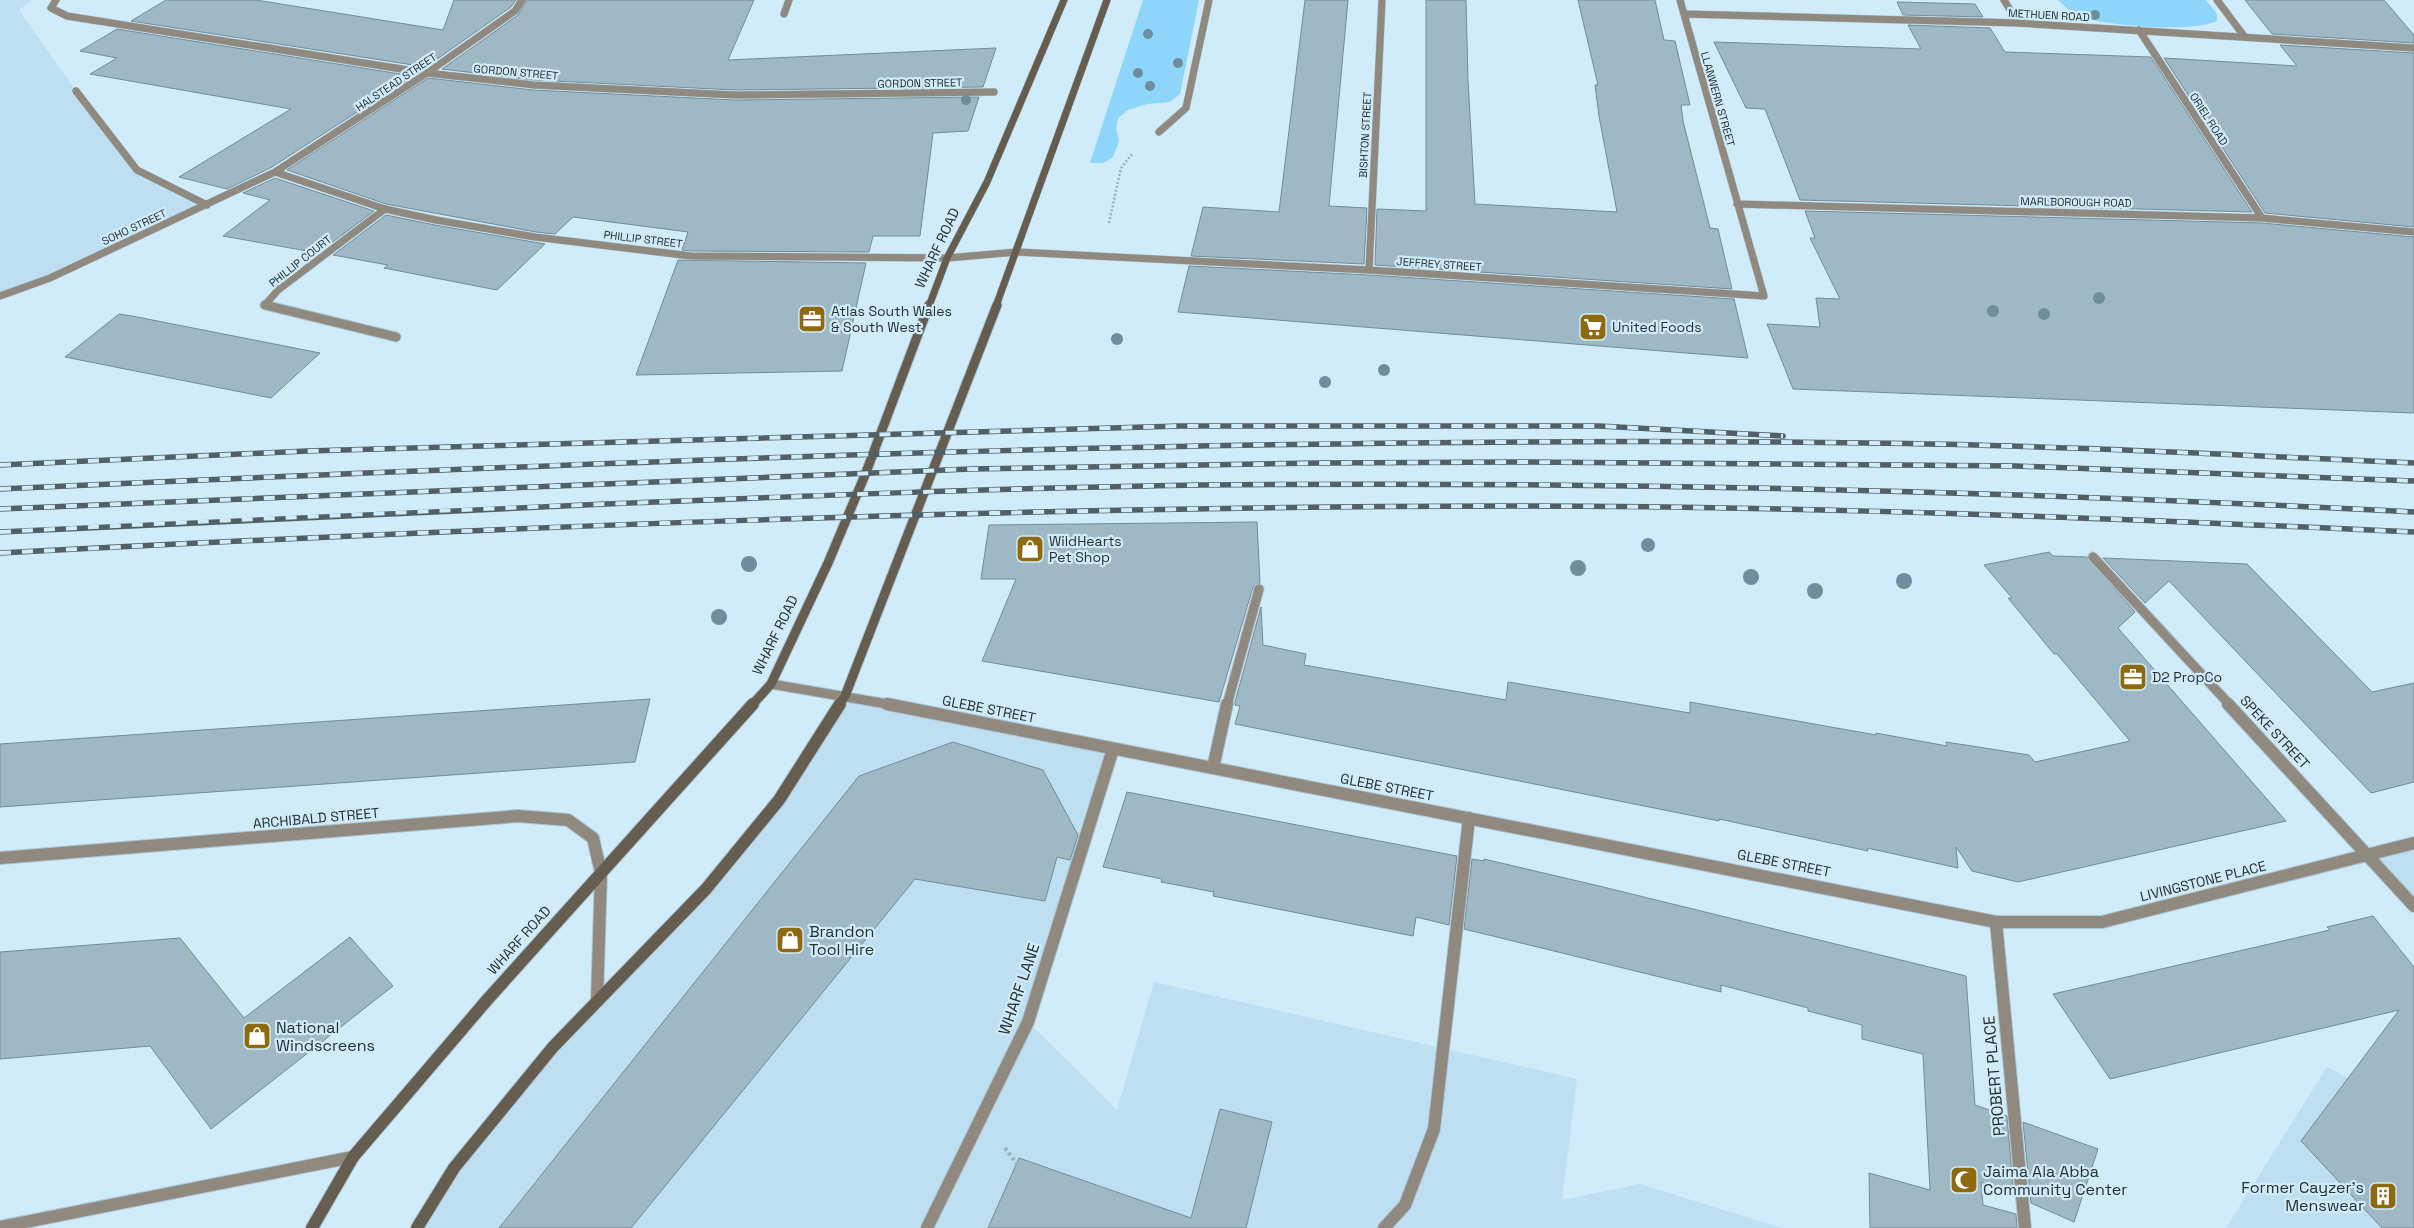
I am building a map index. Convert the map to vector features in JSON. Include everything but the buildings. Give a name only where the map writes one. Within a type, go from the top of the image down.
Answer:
[{"type":"main road","name":"WHARF ROAD","points":[[312,1228],[353,1157],[487,1000],[771,684],[828,563],[865,475],[947,258],[987,182],[1064,0]]},
{"type":"main road","points":[[417,1228],[454,1168],[554,1047],[706,888],[779,800],[845,696],[1017,252],[1108,0]]},
{"type":"street","name":"GORDON STREET","points":[[56,0],[51,8],[67,16],[427,74],[534,85],[735,95],[994,92]]},
{"type":"street","name":"HALSTEAD STREET","points":[[275,172],[427,74],[514,12],[522,0]]},
{"type":"street","points":[[784,14],[789,0]]},
{"type":"street","points":[[1159,132],[1186,108],[1209,0]]},
{"type":"street","name":"BISHTON STREET","points":[[1370,270],[1382,0]]},
{"type":"street","name":"LLANWERN STREET","points":[[1680,0],[1737,204]]},
{"type":"street","points":[[2004,0],[2018,24]]},
{"type":"street","points":[[2217,0],[2244,36]]},
{"type":"street","name":"METHUEN ROAD","points":[[1684,14],[2018,24],[2244,36],[2414,48]]},
{"type":"street","name":"ORIEL ROAD","points":[[2139,30],[2262,218]]},
{"type":"street","points":[[76,91],[137,170],[207,206]]},
{"type":"street","name":"PHILLIP STREET","points":[[275,172],[385,209],[535,237],[691,256],[947,258],[1017,252]]},
{"type":"street","name":"SOHO STREET","points":[[0,296],[50,278],[207,206],[275,172]]},
{"type":"street","name":"JEFFREY STREET","points":[[1017,252],[1370,270],[1764,296],[1737,204]]},
{"type":"street","name":"MARLBOROUGH ROAD","points":[[1737,204],[2262,218],[2414,232]]},
{"type":"street","name":"PHILLIP COURT","points":[[385,209],[278,290],[265,305],[396,337]]},
{"type":"street","name":"SPEKE STREET","points":[[2093,557],[2414,906]]},
{"type":"street","points":[[1213,768],[1225,712],[1258,589]]},
{"type":"street","name":"GLEBE STREET","points":[[771,684],[845,696],[1834,888],[1996,922]]},
{"type":"street","name":"WHARF LANE","points":[[927,1228],[1028,1022],[1113,749]]},
{"type":"street","name":"ARCHIBALD STREET","points":[[0,858],[518,816],[568,820],[593,838],[601,873],[597,1001]]},
{"type":"street","points":[[1384,1228],[1405,1205],[1434,1129],[1469,818]]},
{"type":"street","name":"LIVINGSTONE PLACE","points":[[1996,922],[2102,922],[2414,843]]},
{"type":"street","name":"PROBERT PLACE","points":[[1996,922],[2025,1228]]},
{"type":"street","points":[[0,1227],[353,1157]]},
{"type":"path","points":[[1108,225],[1121,168]]},
{"type":"shaded area","points":[[0,0],[32,0],[19,10],[76,91],[137,170],[207,205],[134,240],[0,296]]},
{"type":"shaded area","points":[[1143,0],[1199,0],[1180,94],[1170,102],[1147,104],[1128,110],[1118,118],[1116,128],[1119,141],[1113,157],[1104,163],[1090,163]]},
{"type":"shaded area","points":[[2058,0],[2206,0],[2217,14],[2217,21],[2188,27],[2125,25],[2088,19],[2076,15]]},
{"type":"shaded area","points":[[845,696],[1113,749],[1028,1022],[1117,1110],[1154,982],[1577,1079],[1562,1200],[1640,1184],[1782,1228],[417,1228],[454,1168],[553,1047],[706,889],[779,800]]},
{"type":"shaded area","points":[[2414,843],[2414,906],[2368,855]]},
{"type":"shaded area","points":[[2327,1067],[2396,1103],[2414,1228],[2226,1228]]},
{"type":"railway","points":[[0,465],[307,451],[1180,426],[1599,426],[1783,436]]},
{"type":"railway","points":[[0,489],[700,460],[1167,447],[1401,443],[1936,444],[2414,463]]},
{"type":"railway","points":[[0,509],[971,469],[1319,463],[1522,462],[2016,466],[2414,481]]},
{"type":"railway","points":[[0,532],[755,498],[977,490],[1201,485],[1353,484],[1808,489],[2111,498],[2414,512]]},
{"type":"railway","points":[[0,553],[752,520],[940,514],[1316,507],[1732,508],[2187,522],[2414,532]]},
{"type":"place","name":"Atlas South Wales & South West","points":[[812,319]]},
{"type":"place","name":"United Foods","points":[[1593,327]]},
{"type":"place","name":"WildHearts Pet Shop","points":[[1030,549]]},
{"type":"place","name":"D2 PropCo","points":[[2133,677]]},
{"type":"place","name":"Brandon Tool Hire","points":[[790,940]]},
{"type":"place","name":"National Windscreens","points":[[257,1036]]},
{"type":"place","name":"Jaima Ala Abba Community Center","points":[[1964,1180]]},
{"type":"place","name":"Former Cayzer's Menswear","points":[[2383,1196]]}]
